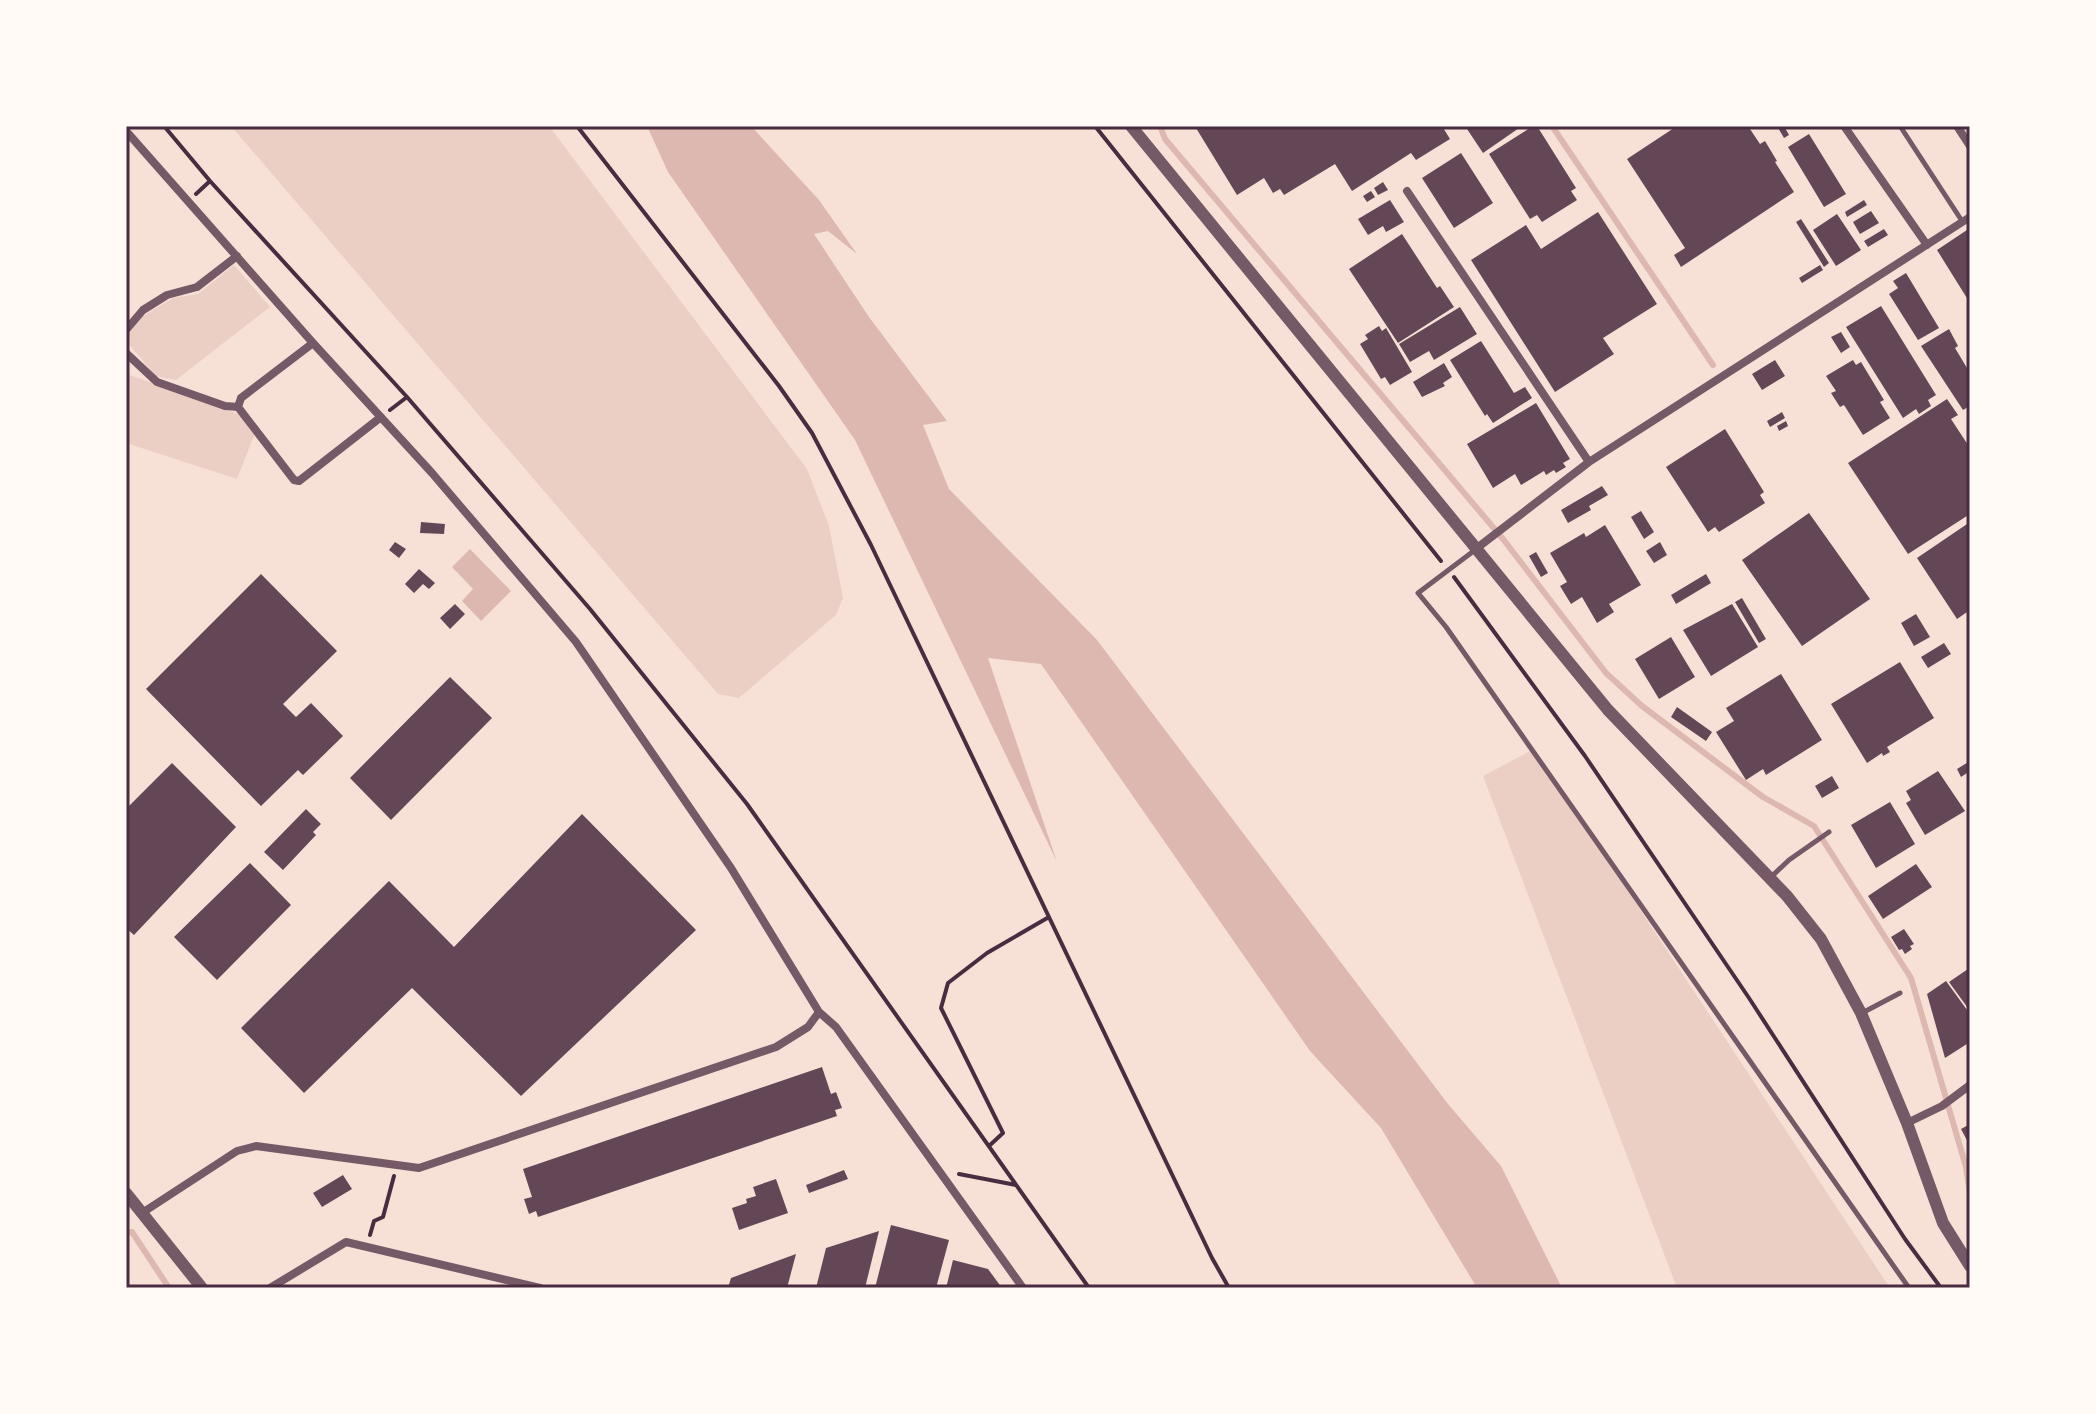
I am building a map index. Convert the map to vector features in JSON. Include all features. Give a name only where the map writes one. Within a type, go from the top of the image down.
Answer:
[{"type":"street","points":[[1131,126],[1608,710],[1770,878],[1821,939],[1861,1013],[1907,1123],[1943,1223],[1970,1266]]},
{"type":"street","points":[[1844,126],[1927,245]]},
{"type":"street","points":[[1957,126],[1970,146]]},
{"type":"street","points":[[126,131],[576,642],[731,868],[819,1012],[836,1027],[1023,1288]]},
{"type":"street","points":[[1407,191],[1589,462]]},
{"type":"street","points":[[1477,548],[1589,462],[1966,219]]},
{"type":"street","points":[[126,330],[143,310],[167,295],[197,287],[237,256]]},
{"type":"street","points":[[238,407],[241,398],[313,343]]},
{"type":"street","points":[[126,353],[157,382],[225,406],[238,407],[294,480],[299,481],[381,417]]},
{"type":"street","points":[[142,1213],[237,1151],[256,1146],[419,1168],[776,1047],[808,1027],[819,1012]]},
{"type":"street","points":[[1907,1123],[1942,1106],[1970,1085]]},
{"type":"street","points":[[126,1193],[202,1288]]},
{"type":"street","points":[[270,1288],[346,1242],[540,1288]]},
{"type":"lane","points":[[1900,126],[1966,219]]},
{"type":"lane","points":[[1477,548],[1418,593],[1446,627],[1909,1288]]},
{"type":"lane","points":[[1770,878],[1789,860],[1829,832]]},
{"type":"lane","points":[[1861,1013],[1900,993]]},
{"type":"path","points":[[164,126],[210,181],[407,397],[590,609],[747,804],[1089,1288]]},
{"type":"path","points":[[577,126],[812,433],[871,545],[1229,1288]]},
{"type":"path","points":[[1095,126],[1448,570],[1585,756],[1749,998],[1905,1239],[1941,1288]]},
{"type":"path","points":[[381,417],[407,397]]},
{"type":"path","points":[[989,1147],[1003,1133],[941,1008],[948,983],[987,953],[1049,917]]},
{"type":"path","points":[[367,1247],[374,1221],[383,1217],[397,1166]]},
{"type":"path","points":[[941,1171],[1016,1185]]},
{"type":"shaded area","points":[[231,126],[549,126],[807,469],[829,526],[843,598],[836,615],[739,698],[718,694]]},
{"type":"shaded area","points":[[647,126],[751,126],[819,200],[857,254],[828,231],[814,234],[869,317],[947,421],[923,425],[949,489],[1097,640],[1448,1104],[1501,1166],[1562,1288],[1477,1288],[1381,1128],[1310,1051],[1041,664],[988,658],[1057,862],[855,440],[668,172]]},
{"type":"shaded area","points":[[234,265],[270,307],[176,380],[156,376],[126,341],[126,337],[143,316],[173,298],[198,294]]},
{"type":"shaded area","points":[[130,375],[241,415],[255,433],[237,479],[126,443],[126,383]]},
{"type":"shaded area","points":[[470,549],[511,591],[481,621],[462,601],[473,589],[452,567]]},
{"type":"shaded area","points":[[1534,749],[1890,1288],[1677,1288],[1483,776]]},
{"type":"building","points":[[1442,126],[1450,139],[1416,160],[1411,153],[1352,191],[1335,164],[1284,195],[1280,189],[1273,193],[1264,178],[1237,195],[1196,128]]},
{"type":"building","points":[[1465,126],[1522,126],[1483,153]]},
{"type":"building","points":[[1537,126],[1576,188],[1571,191],[1577,200],[1542,222],[1537,215],[1530,219],[1489,154]]},
{"type":"building","points":[[1677,126],[1748,126],[1760,144],[1765,141],[1794,192],[1681,267],[1674,255],[1685,248],[1627,159]]},
{"type":"building","points":[[1777,126],[1784,126],[1789,135],[1784,138]]},
{"type":"building","points":[[1809,134],[1846,194],[1824,207],[1788,147]]},
{"type":"building","points":[[1461,153],[1493,203],[1454,228],[1422,178]]},
{"type":"building","points":[[1383,182],[1388,190],[1378,195],[1374,188]]},
{"type":"building","points":[[1371,191],[1375,197],[1367,202],[1363,196]]},
{"type":"building","points":[[1390,200],[1404,222],[1386,232],[1383,226],[1368,235],[1358,219]]},
{"type":"building","points":[[1864,200],[1867,205],[1847,217],[1845,212]]},
{"type":"building","points":[[1871,211],[1879,223],[1860,234],[1853,222]]},
{"type":"building","points":[[1598,212],[1657,304],[1603,338],[1614,354],[1555,392],[1471,260],[1526,225],[1541,249]]},
{"type":"building","points":[[1837,214],[1861,250],[1836,266],[1813,230]]},
{"type":"building","points":[[1801,219],[1829,263],[1824,267],[1796,222]]},
{"type":"building","points":[[1970,228],[1970,303],[1937,250]]},
{"type":"building","points":[[1884,229],[1888,235],[1868,247],[1864,241]]},
{"type":"building","points":[[1402,234],[1437,288],[1440,286],[1454,307],[1398,343],[1349,269]]},
{"type":"building","points":[[1820,265],[1823,270],[1802,283],[1799,278]]},
{"type":"building","points":[[1906,273],[1939,328],[1918,340],[1889,294],[1898,288],[1893,281]]},
{"type":"building","points":[[1881,306],[1936,395],[1928,400],[1931,406],[1919,414],[1916,409],[1903,418],[1846,327]]},
{"type":"building","points":[[1460,307],[1477,334],[1434,360],[1429,351],[1410,362],[1399,344]]},
{"type":"building","points":[[1379,326],[1382,331],[1386,328],[1412,372],[1390,385],[1385,377],[1381,379],[1360,344],[1368,339],[1365,335]]},
{"type":"building","points":[[1949,329],[1958,346],[1955,348],[1970,373],[1970,406],[1963,410],[1921,346]]},
{"type":"building","points":[[1841,332],[1850,347],[1841,353],[1831,337]]},
{"type":"building","points":[[1481,341],[1514,393],[1525,387],[1532,398],[1493,423],[1487,414],[1485,416],[1450,360]]},
{"type":"building","points":[[1775,360],[1785,376],[1762,390],[1752,374]]},
{"type":"building","points":[[1853,360],[1856,365],[1861,362],[1884,400],[1880,402],[1890,418],[1863,435],[1844,405],[1840,407],[1831,393],[1836,391],[1826,376]]},
{"type":"building","points":[[1444,363],[1452,377],[1443,383],[1445,386],[1422,397],[1413,382]]},
{"type":"building","points":[[1947,399],[1958,415],[1951,419],[1970,448],[1970,514],[1908,554],[1848,463]]},
{"type":"building","points":[[1536,403],[1570,459],[1563,463],[1566,467],[1546,475],[1544,471],[1521,485],[1515,474],[1493,488],[1467,444]]},
{"type":"building","points":[[1782,412],[1785,418],[1770,427],[1767,421]]},
{"type":"building","points":[[1786,421],[1788,426],[1779,431],[1777,426]]},
{"type":"building","points":[[1725,429],[1764,492],[1760,495],[1765,503],[1719,532],[1715,527],[1708,532],[1666,467]]},
{"type":"building","points":[[1602,486],[1608,495],[1589,506],[1591,510],[1568,523],[1561,510]]},
{"type":"building","points":[[1641,511],[1654,532],[1644,539],[1631,517]]},
{"type":"building","points":[[1809,513],[1870,599],[1802,646],[1742,560]]},
{"type":"building","points":[[421,522],[445,524],[444,534],[420,533]]},
{"type":"building","points":[[1970,522],[1970,610],[1957,619],[1917,558]]},
{"type":"building","points":[[1605,525],[1641,585],[1609,604],[1614,612],[1597,623],[1582,597],[1571,604],[1560,586],[1567,582],[1550,553]]},
{"type":"building","points":[[395,542],[406,549],[399,558],[389,550]]},
{"type":"building","points":[[1660,542],[1667,555],[1654,563],[1646,551]]},
{"type":"building","points":[[1536,552],[1548,573],[1541,577],[1529,556]]},
{"type":"building","points":[[419,569],[435,583],[429,589],[423,584],[414,593],[405,584]]},
{"type":"building","points":[[261,574],[337,651],[283,704],[296,717],[311,703],[343,736],[303,775],[298,770],[261,806],[146,689]]},
{"type":"building","points":[[1706,574],[1711,583],[1676,604],[1671,595]]},
{"type":"building","points":[[1742,598],[1766,639],[1759,643],[1735,602]]},
{"type":"building","points":[[455,604],[465,614],[450,629],[440,618]]},
{"type":"building","points":[[1732,604],[1758,647],[1711,676],[1683,630]]},
{"type":"building","points":[[1916,614],[1930,637],[1914,646],[1901,623]]},
{"type":"building","points":[[1671,637],[1695,677],[1659,699],[1635,659]]},
{"type":"building","points":[[1944,643],[1951,654],[1928,668],[1921,657]]},
{"type":"building","points":[[1900,662],[1934,718],[1887,747],[1890,752],[1883,756],[1882,753],[1867,763],[1831,704]]},
{"type":"building","points":[[1781,674],[1822,740],[1766,775],[1763,769],[1746,780],[1716,732],[1734,721],[1726,708]]},
{"type":"building","points":[[450,677],[492,718],[391,820],[350,778]]},
{"type":"building","points":[[1677,707],[1712,732],[1706,741],[1671,717]]},
{"type":"building","points":[[1970,761],[1970,771],[1961,777],[1957,769]]},
{"type":"building","points":[[172,763],[236,827],[134,935],[126,928],[126,809]]},
{"type":"building","points":[[1938,771],[1965,811],[1925,835],[1906,803],[1911,800],[1906,791]]},
{"type":"building","points":[[1832,776],[1839,788],[1822,798],[1815,786]]},
{"type":"building","points":[[1890,802],[1915,844],[1876,868],[1851,825]]},
{"type":"building","points":[[306,809],[321,824],[313,832],[316,835],[283,870],[264,852]]},
{"type":"building","points":[[582,814],[696,930],[521,1096],[412,988],[304,1093],[241,1028],[389,881],[454,947]]},
{"type":"building","points":[[250,863],[291,905],[217,980],[174,937]]},
{"type":"building","points":[[1916,864],[1932,887],[1883,919],[1868,896]]},
{"type":"building","points":[[1904,929],[1914,944],[1905,954],[1891,937]]},
{"type":"building","points":[[1968,969],[1970,971],[1970,1011],[1949,982]]},
{"type":"building","points":[[1946,981],[1970,1014],[1970,1042],[1945,1058],[1927,994]]},
{"type":"building","points":[[822,1067],[831,1094],[836,1092],[842,1108],[835,1110],[837,1116],[538,1217],[536,1211],[529,1214],[524,1199],[532,1197],[523,1169]]},
{"type":"building","points":[[1970,1124],[1970,1146],[1961,1129]]},
{"type":"building","points":[[844,1170],[848,1179],[809,1193],[806,1185]]},
{"type":"building","points":[[343,1175],[352,1189],[322,1207],[313,1193]]},
{"type":"building","points":[[776,1179],[788,1213],[739,1230],[732,1208],[756,1196],[753,1187]]},
{"type":"building","points":[[891,1225],[949,1240],[936,1288],[875,1288]]},
{"type":"building","points":[[879,1231],[865,1288],[816,1288],[826,1248]]},
{"type":"building","points":[[796,1254],[787,1288],[728,1288],[731,1278]]},
{"type":"building","points":[[953,1260],[988,1269],[1002,1288],[946,1288]]},
{"type":"waterway","points":[[1160,126],[1165,139],[1503,539],[1606,673],[1642,706],[1763,797],[1814,826],[1911,978],[1966,1167],[1970,1194]]},
{"type":"waterway","points":[[1552,126],[1713,365]]},
{"type":"waterway","points":[[126,1233],[132,1232],[169,1288]]}]
